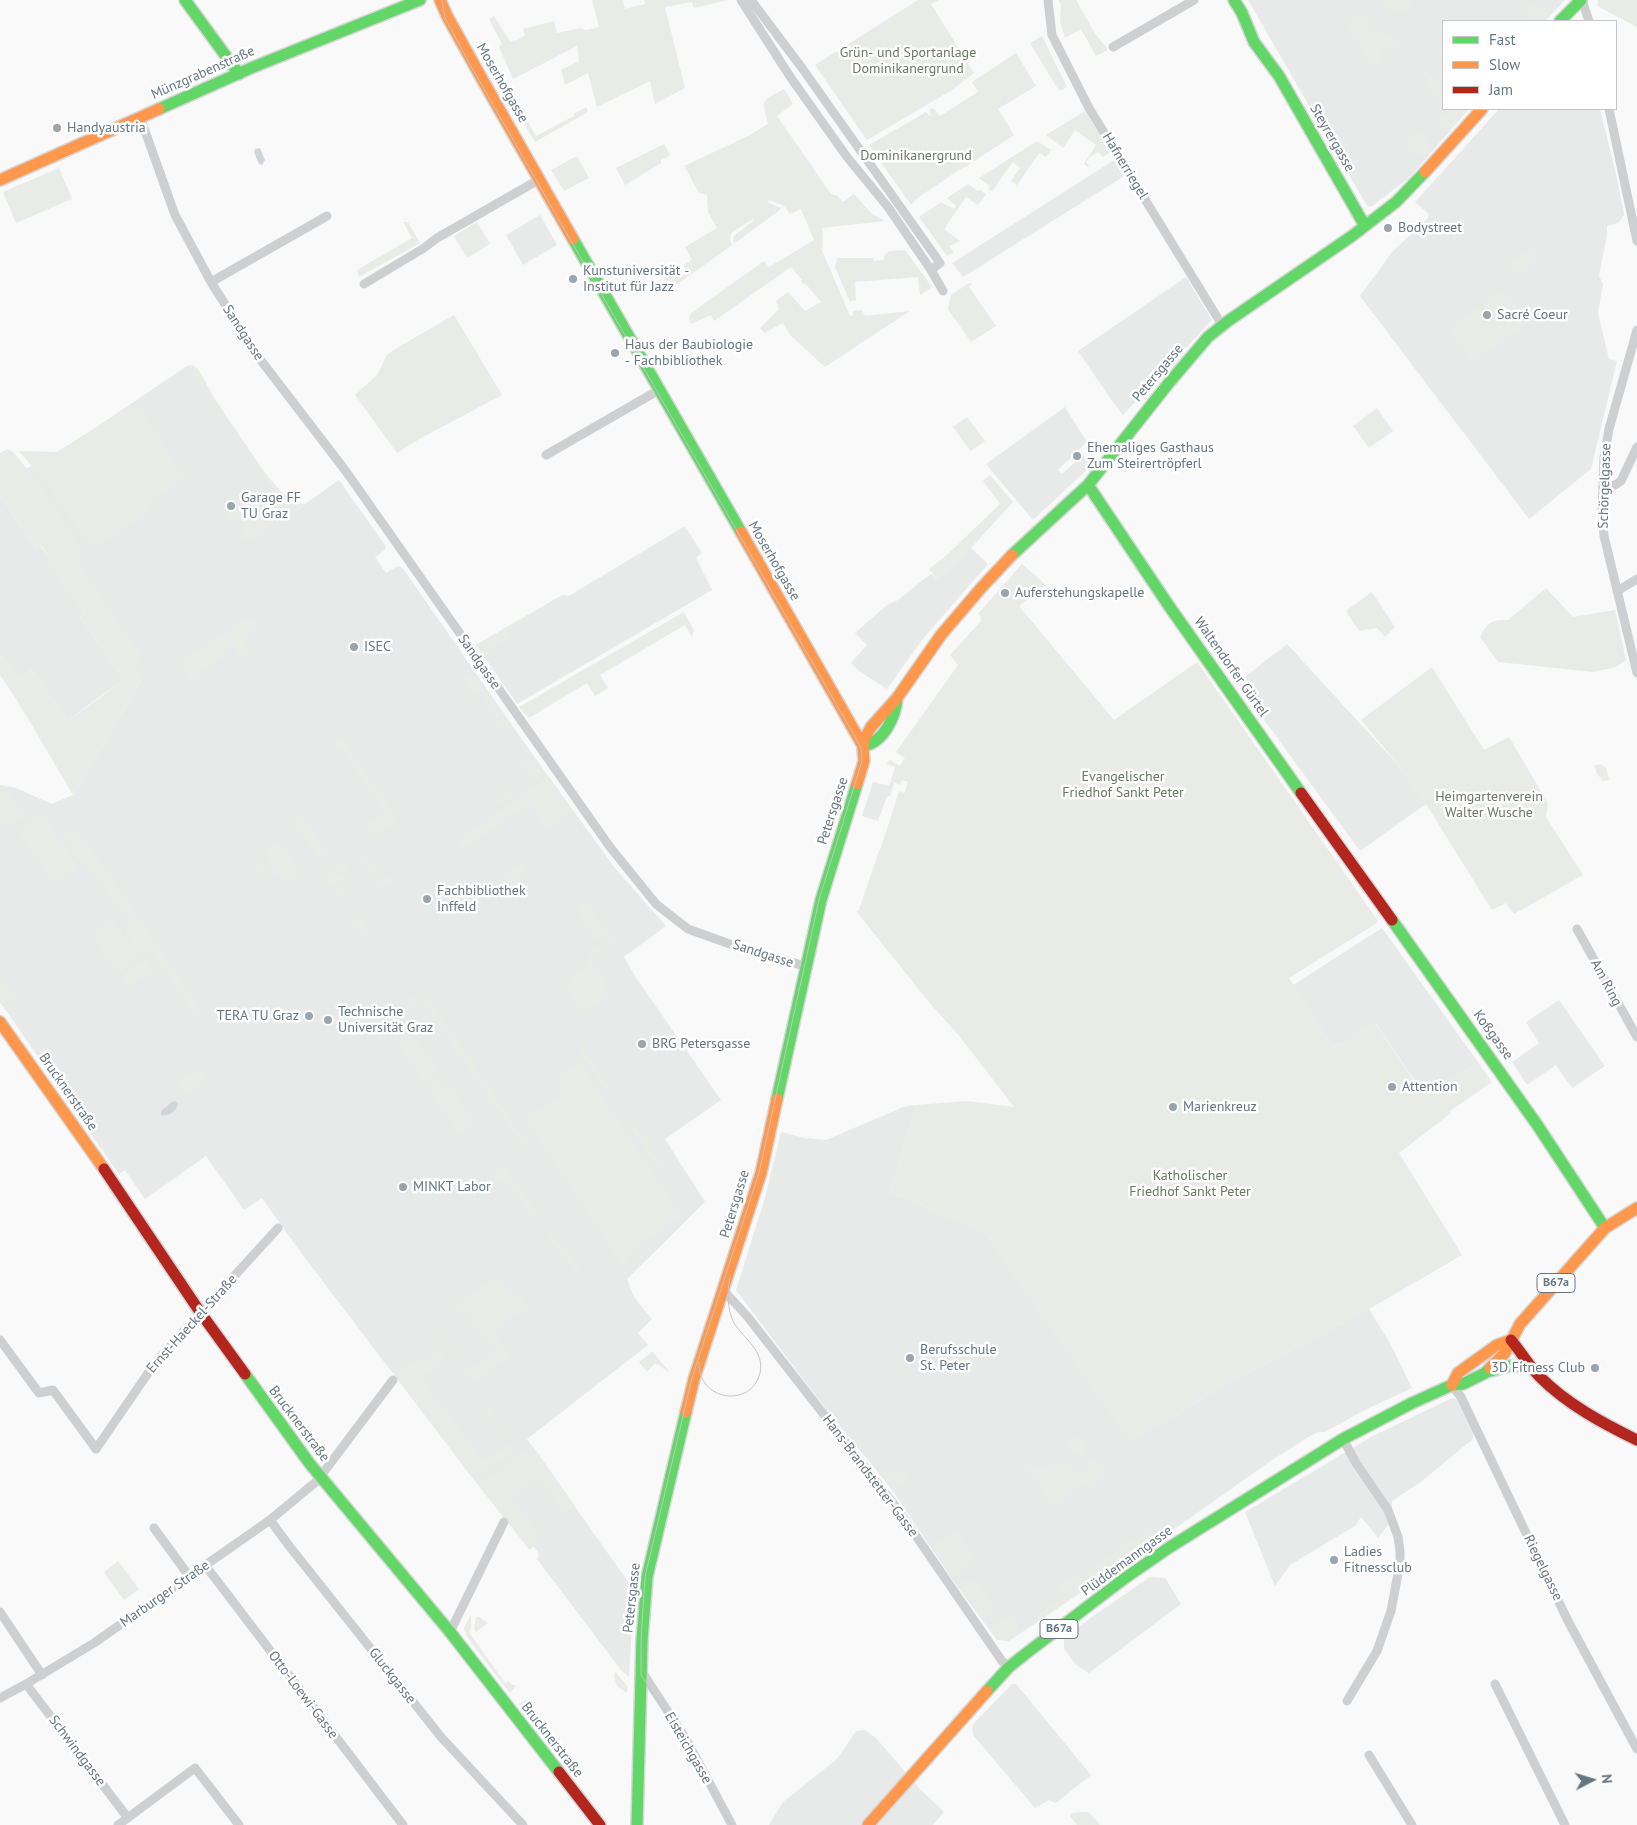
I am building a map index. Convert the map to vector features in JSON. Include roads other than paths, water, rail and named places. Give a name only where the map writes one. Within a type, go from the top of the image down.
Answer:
[{"type":"main road","points":[[185,0],[238,74]]},
{"type":"main road","name":"Münzgrabenstraße","points":[[0,180],[238,74],[420,0]]},
{"type":"main road","name":"Moserhofgasse","points":[[440,0],[446,16],[863,746]]},
{"type":"main road","name":"Steyrergasse","points":[[1234,0],[1262,38],[1272,65],[1365,226]]},
{"type":"main road","points":[[1561,20],[1582,0]]},
{"type":"main road","name":"Petersgasse","points":[[637,1825],[647,1577],[688,1403],[761,1173],[821,900],[864,761],[863,746],[872,727],[888,705],[897,698],[941,636],[982,587],[1002,565],[1088,485],[1168,384],[1208,338],[1222,325],[1365,226],[1409,190],[1481,110]]},
{"type":"main road","name":"Waltendorfer Gürtel","points":[[1088,485],[1224,684],[1352,864]]},
{"type":"main road","name":"Koßgasse","points":[[1352,864],[1509,1083],[1605,1228]]},
{"type":"main road","name":"Brucknerstraße","points":[[0,1022],[118,1189],[200,1312],[262,1399],[320,1476],[450,1632],[600,1825]]},
{"type":"main road","name":"Plüddemanngasse","points":[[868,1825],[1009,1667],[1156,1556],[1343,1439],[1412,1403],[1452,1385],[1463,1384],[1485,1373],[1505,1353],[1520,1324],[1605,1228],[1637,1208]]},
{"type":"main road","points":[[1512,1340],[1540,1377],[1568,1400],[1637,1440]]},
{"type":"main road","name":"Plüddemanngasse","points":[[1452,1385],[1458,1373],[1497,1346],[1512,1340]]},
{"type":"main road","points":[[1485,1373],[1509,1366],[1531,1367]]},
{"type":"street","points":[[741,0],[791,78],[847,158],[888,207],[943,291]]},
{"type":"street","points":[[751,0],[802,68],[940,263],[931,270]]},
{"type":"street","name":"Hafnerriegel","points":[[1048,0],[1052,35],[1089,108],[1222,325]]},
{"type":"street","points":[[1113,47],[1194,0]]},
{"type":"street","points":[[1582,0],[1589,20]]},
{"type":"street","points":[[791,78],[802,68]]},
{"type":"street","points":[[1609,110],[1637,241]]},
{"type":"street","name":"Sandgasse","points":[[140,117],[175,215],[211,282],[256,354],[344,470],[610,847],[656,904],[688,929],[806,968]]},
{"type":"street","points":[[847,158],[860,149]]},
{"type":"street","points":[[364,284],[424,248],[437,238],[540,179]]},
{"type":"street","points":[[211,282],[327,216]]},
{"type":"street","points":[[909,238],[916,229]]},
{"type":"street","name":"Schörgelgasse","points":[[1637,330],[1609,429],[1604,457],[1603,488],[1604,536],[1637,673]]},
{"type":"street","points":[[546,455],[660,390]]},
{"type":"street","points":[[1603,488],[1615,485],[1621,481],[1637,447]]},
{"type":"street","points":[[1617,591],[1637,579]]},
{"type":"street","name":"Am Ring","points":[[1577,929],[1637,1037]]},
{"type":"street","name":"Ernst-Haeckel-Straße","points":[[0,1340],[39,1393],[53,1390],[96,1449],[155,1363],[278,1228]]},
{"type":"street","name":"Hans-Brandstetter-Gasse","points":[[723,1290],[747,1316],[896,1507],[1002,1661],[1009,1667]]},
{"type":"street","name":"Marburger Straße","points":[[0,1698],[42,1675],[128,1620],[270,1520],[314,1484],[393,1380]]},
{"type":"street","name":"Riegelgasse","points":[[1452,1385],[1461,1397],[1568,1621],[1637,1750]]},
{"type":"street","points":[[1343,1439],[1356,1463],[1388,1510],[1398,1536],[1400,1551],[1400,1563],[1391,1611],[1377,1651],[1347,1701]]},
{"type":"street","name":"Gluckgasse","points":[[270,1520],[441,1737],[523,1825]]},
{"type":"street","points":[[450,1632],[504,1522]]},
{"type":"street","points":[[154,1528],[189,1576]]},
{"type":"street","name":"Otto-Loewi-Gasse","points":[[206,1565],[403,1825]]},
{"type":"street","points":[[0,1612],[42,1675]]},
{"type":"street","name":"Eisteichgasse","points":[[642,1672],[686,1740],[732,1825]]},
{"type":"street","name":"Schwindgasse","points":[[26,1684],[128,1818]]},
{"type":"street","points":[[1495,1684],[1565,1825]]},
{"type":"street","points":[[1369,1754],[1412,1825]]},
{"type":"street","points":[[118,1825],[195,1768],[239,1825]]},
{"type":"tram line","points":[[442,0],[445,18],[472,68],[861,748],[862,761],[819,900],[759,1173],[692,1378],[645,1577],[641,1675],[684,1740],[731,1825]]},
{"type":"tram line","points":[[699,1362],[701,1375],[706,1385],[715,1392],[725,1396],[736,1396],[746,1392],[755,1384],[760,1373],[761,1365],[757,1352],[738,1329],[730,1312],[728,1300],[730,1277]]},
{"type":"place","name":"Handyaustria","points":[[57,128]]},
{"type":"place","name":"Bodystreet","points":[[1388,228]]},
{"type":"place","name":"Kunstuniversität - Institut für Jazz","points":[[573,279]]},
{"type":"place","name":"Sacré Coeur","points":[[1487,315]]},
{"type":"place","name":"Haus der Baubiologie - Fachbibliothek","points":[[615,353]]},
{"type":"place","name":"Ehemaliges Gasthaus Zum Steirertröpferl","points":[[1077,456]]},
{"type":"place","name":"Garage FF TU Graz","points":[[231,506]]},
{"type":"place","name":"Auferstehungskapelle","points":[[1005,593]]},
{"type":"place","name":"ISEC","points":[[354,647]]},
{"type":"place","name":"Fachbibliothek Inffeld","points":[[427,899]]},
{"type":"place","name":"TERA TU Graz","points":[[309,1016]]},
{"type":"place","name":"Technische Universität Graz","points":[[328,1020]]},
{"type":"place","name":"BRG Petersgasse","points":[[642,1044]]},
{"type":"place","name":"Attention","points":[[1392,1087]]},
{"type":"place","name":"Marienkreuz","points":[[1173,1107]]},
{"type":"place","name":"MINKT Labor","points":[[403,1187]]},
{"type":"place","name":"Berufsschule St. Peter","points":[[910,1358]]},
{"type":"place","name":"3D Fitness Club","points":[[1595,1368]]},
{"type":"place","name":"Ladies Fitnessclub","points":[[1334,1560]]},
{"type":"park label","name":"Grün- und Sportanlage Dominikanergrund","points":[[908,62]]},
{"type":"park label","name":"Dominikanergrund","points":[[916,156]]},
{"type":"park label","name":"Evangelischer Friedhof Sankt Peter","points":[[1123,786]]},
{"type":"park label","name":"Heimgartenverein Walter Wusche","points":[[1489,806]]},
{"type":"park label","name":"Katholischer Friedhof Sankt Peter","points":[[1190,1184]]}]
